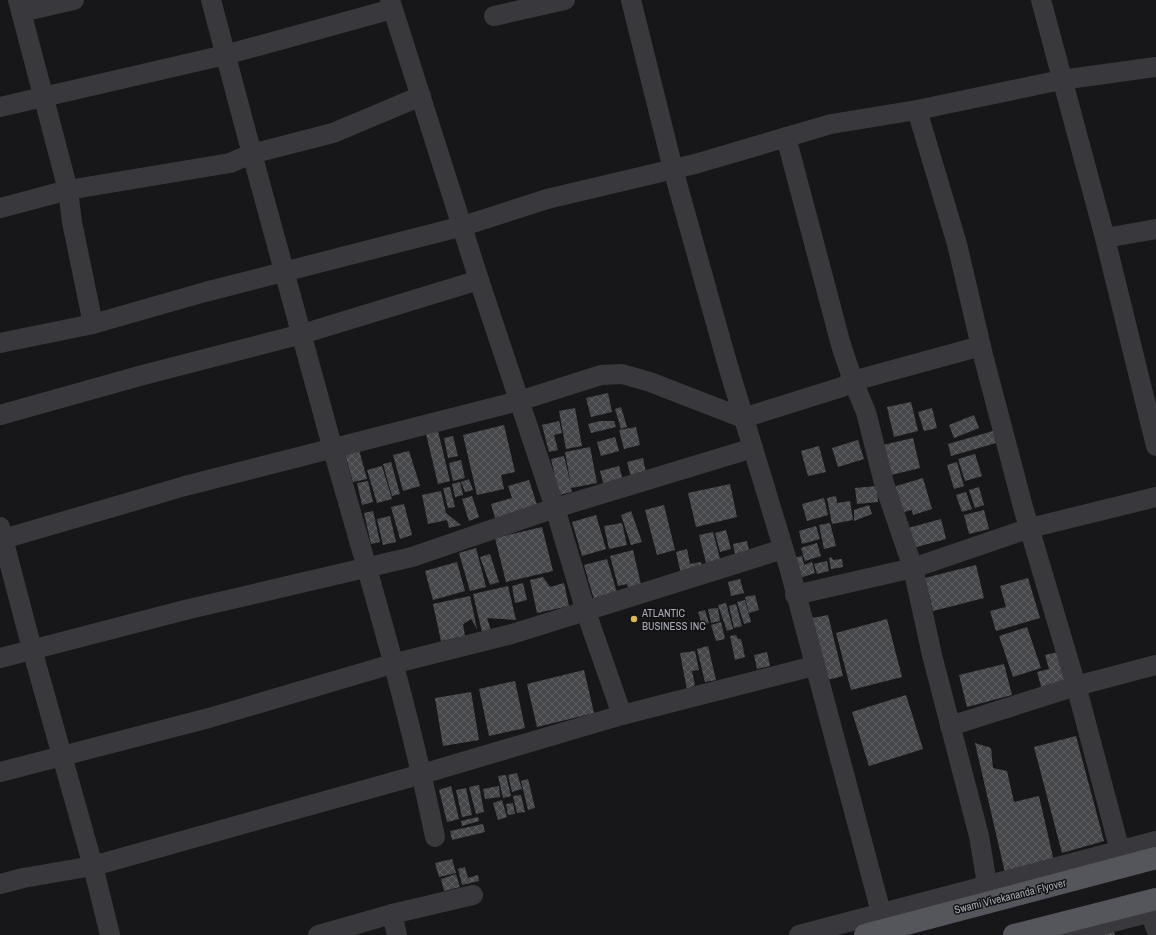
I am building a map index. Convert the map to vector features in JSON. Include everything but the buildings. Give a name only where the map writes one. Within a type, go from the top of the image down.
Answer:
[{"type":"main road","name":"Swami Vivekananda Flyover","points":[[865,935],[1156,858]]},
{"type":"main road","points":[[1014,935],[1154,913]]},
{"type":"street","points":[[74,0],[19,6],[68,190],[72,222],[93,324]]},
{"type":"street","points":[[211,0],[251,154],[368,568],[422,774],[435,838]]},
{"type":"street","points":[[494,16],[565,0]]},
{"type":"street","points":[[631,0],[673,169],[743,418],[783,549],[887,935]]},
{"type":"street","points":[[1040,0],[1105,238],[1156,446]]},
{"type":"street","points":[[0,107],[42,96],[225,55],[391,5],[463,226],[479,280],[555,508],[586,612],[622,715]]},
{"type":"street","points":[[0,343],[93,324],[284,272],[463,226],[547,199],[695,164],[831,124],[917,110],[973,97],[1061,80],[1156,67]]},
{"type":"street","points":[[0,208],[68,190],[230,163],[251,154],[333,133],[421,96]]},
{"type":"street","points":[[917,110],[957,244],[981,346],[1023,506],[1076,686],[1120,851]]},
{"type":"street","points":[[786,137],[853,381],[866,412],[884,483],[913,568],[950,726],[979,836],[987,884]]},
{"type":"street","points":[[1105,238],[1156,229]]},
{"type":"street","points":[[0,416],[302,334],[479,280]]},
{"type":"street","points":[[110,935],[93,866],[1,535],[185,486],[519,401],[601,375],[622,374],[650,382],[743,418],[842,387],[853,381],[981,346]]},
{"type":"street","points":[[0,658],[185,610],[412,557],[555,508],[753,448]]},
{"type":"street","points":[[795,595],[913,568],[1030,528],[1156,497]]},
{"type":"street","points":[[0,772],[209,718],[392,664],[512,634],[783,549]]},
{"type":"street","points":[[950,726],[1076,686],[1156,665]]},
{"type":"street","points":[[0,884],[23,878],[93,866],[422,774],[622,715],[814,666]]},
{"type":"street","points":[[799,935],[881,914],[987,884],[1156,841]]},
{"type":"street","points":[[318,935],[392,914],[473,895]]},
{"type":"street","points":[[1067,934],[1154,913]]},
{"type":"street","points":[[392,914],[397,935]]},
{"type":"place","name":"ATLANTIC BUSINESS INC","points":[[634,619]]}]
